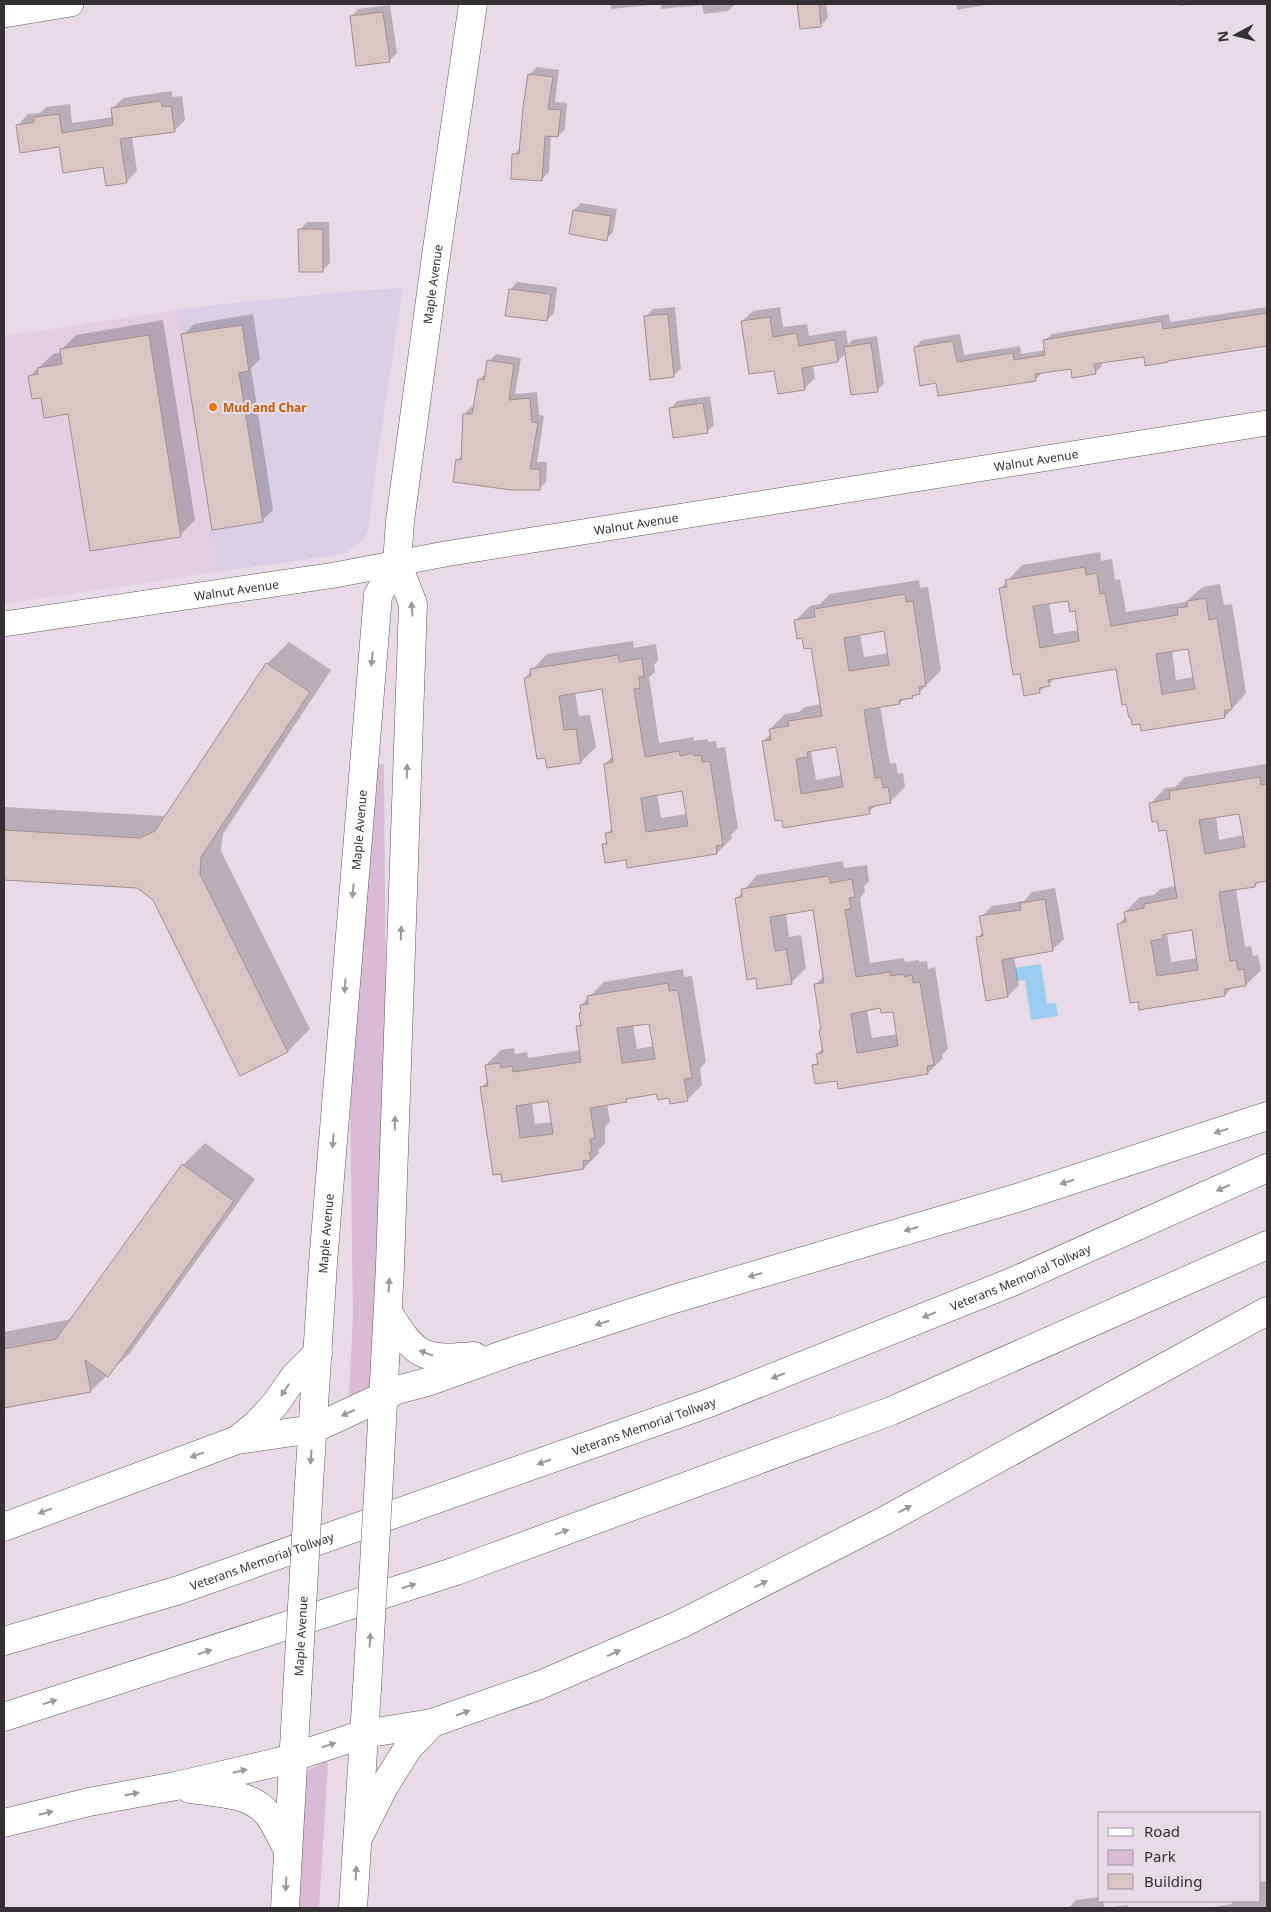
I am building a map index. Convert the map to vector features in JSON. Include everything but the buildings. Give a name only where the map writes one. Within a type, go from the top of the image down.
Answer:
[{"type":"main road","name":"Maple Avenue","points":[[285,1908],[318,1354],[354,867],[378,595],[396,563],[437,249],[474,4]]},
{"type":"main road","name":"Maple Avenue","points":[[353,1908],[388,1312],[413,604],[396,563]]},
{"type":"main road","points":[[4,1527],[237,1440],[313,1429],[384,1398],[397,1390],[427,1382],[508,1353],[674,1299],[1017,1198],[1267,1116]]},
{"type":"main road","name":"Veterans Memorial Tollway","points":[[4,1641],[176,1591],[709,1403],[1012,1282],[1267,1168]]},
{"type":"main road","points":[[4,1717],[456,1572],[891,1411],[1267,1245]]},
{"type":"main road","points":[[4,1823],[89,1802],[176,1786],[278,1762],[364,1734],[432,1723],[540,1685],[681,1624],[884,1521],[1267,1311]]},
{"type":"main road","points":[[388,1312],[411,1345],[423,1354],[443,1358],[508,1353]]},
{"type":"main road","points":[[237,1440],[263,1418],[294,1377],[318,1354]]},
{"type":"main road","points":[[358,1838],[385,1786],[408,1748],[432,1723]]},
{"type":"main road","points":[[176,1786],[237,1796],[255,1802],[268,1814],[288,1850]]},
{"type":"street","points":[[4,14],[71,4]]},
{"type":"street","name":"Walnut Avenue","points":[[4,624],[335,575],[445,554],[1267,423]]},
{"type":"shaded area","points":[[403,288],[368,531],[363,541],[346,552],[331,556],[217,572],[177,310],[365,290]]},
{"type":"shaded area","points":[[177,310],[217,572],[4,604],[4,336]]},
{"type":"green space","points":[[376,764],[384,764],[386,1021],[371,1391],[349,1398],[353,1315],[350,1100]]},
{"type":"green space","points":[[326,1761],[328,1764],[319,1908],[297,1908],[306,1771]]},
{"type":"water","points":[[1041,964],[1047,1004],[1056,1003],[1058,1016],[1031,1020],[1025,980],[1017,981],[1015,968]]},
{"type":"place","name":"Mud and Char","points":[[213,407]]}]
